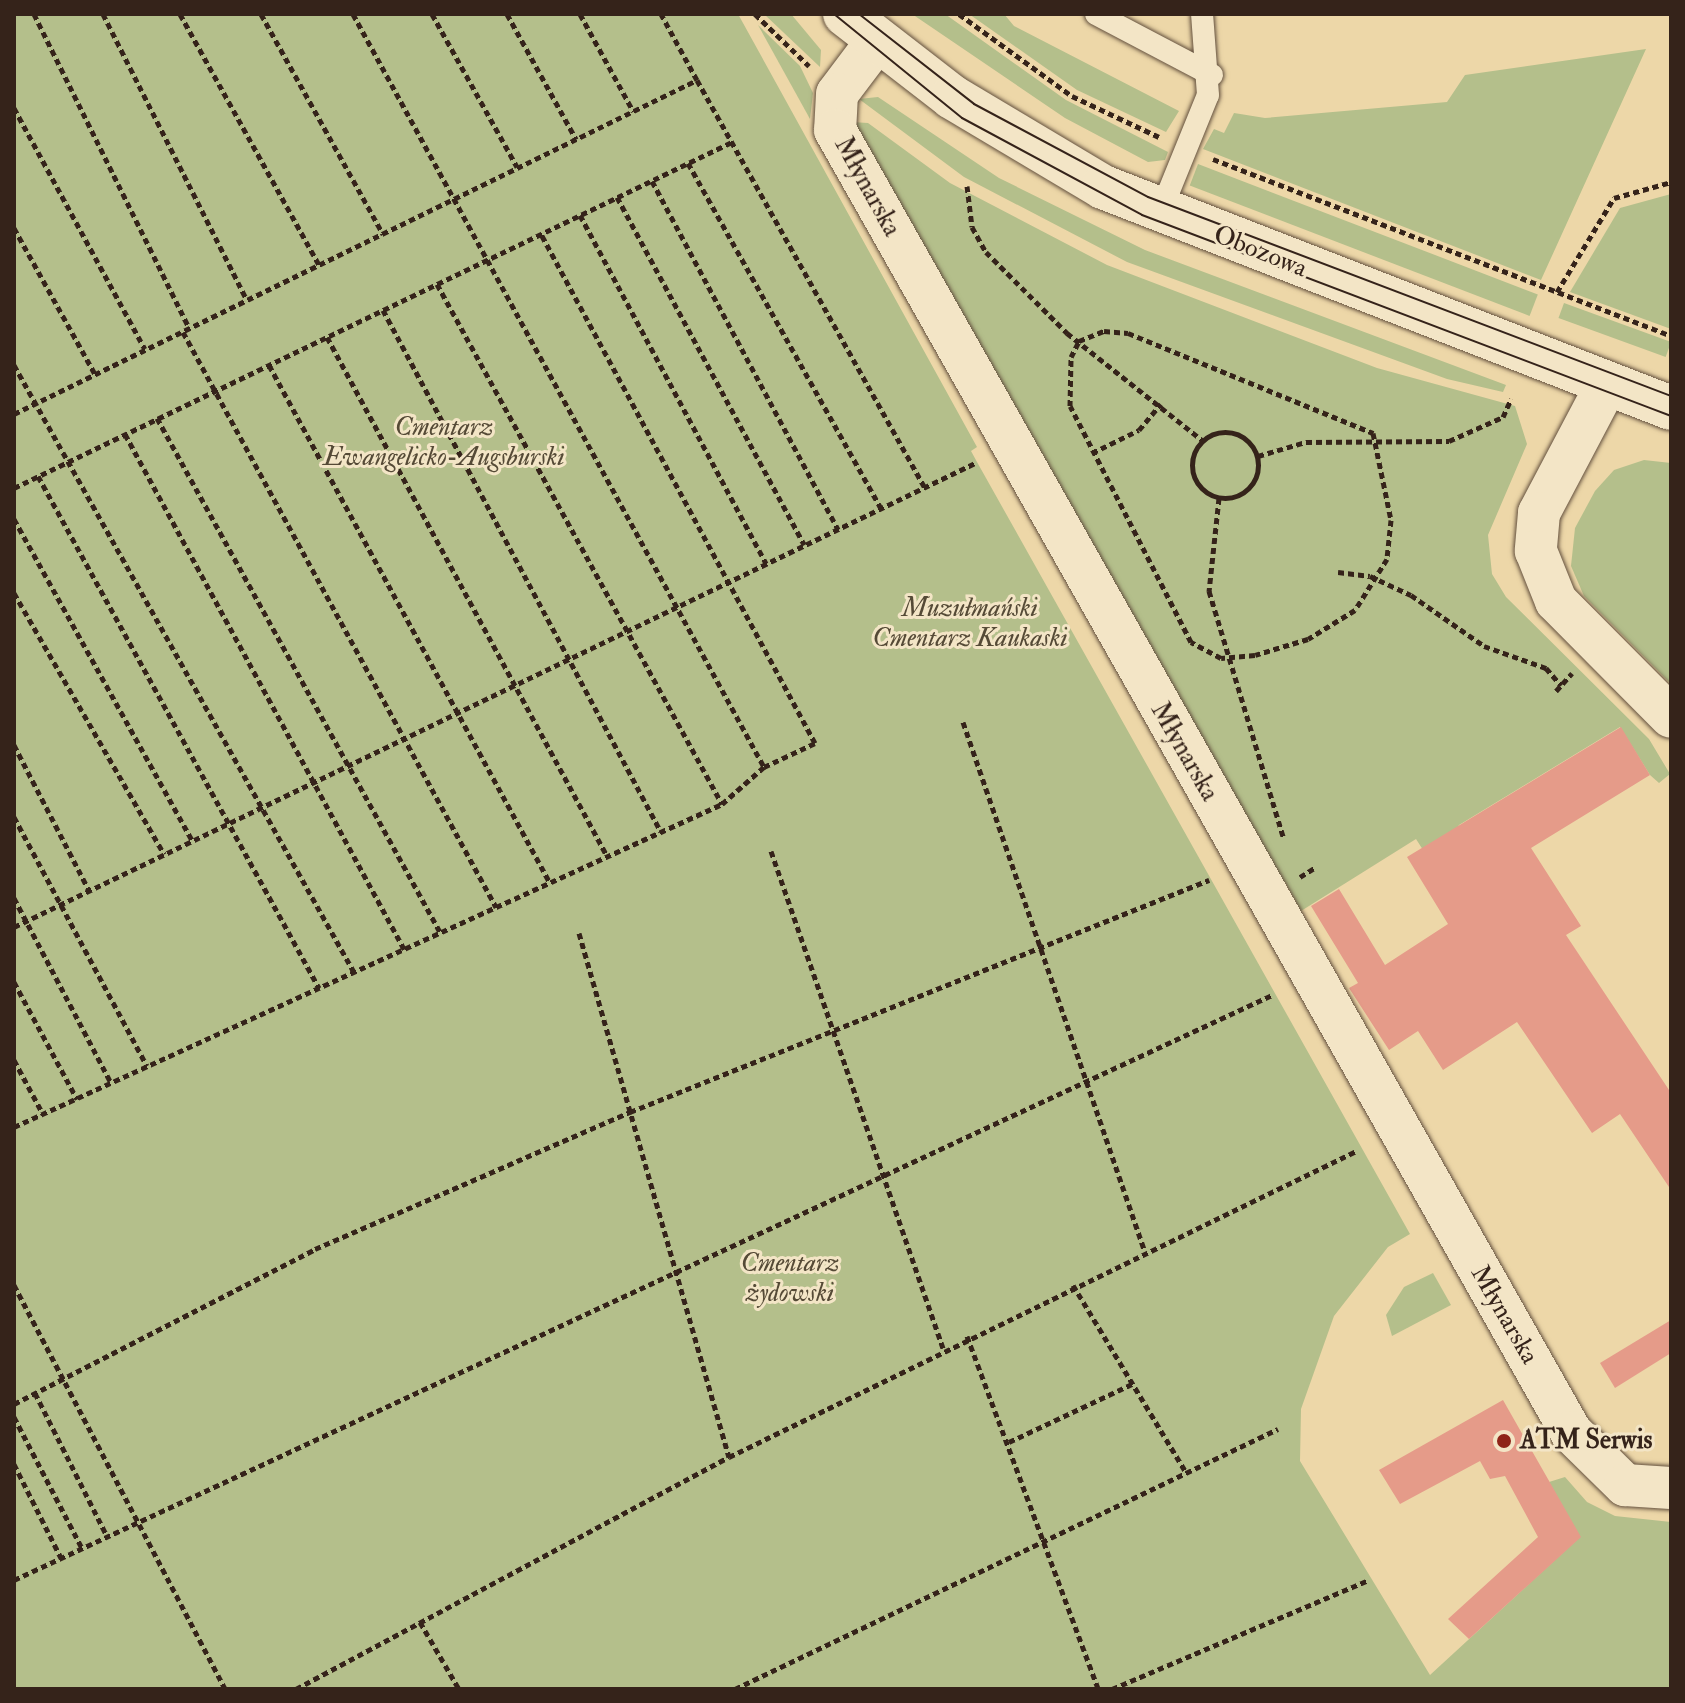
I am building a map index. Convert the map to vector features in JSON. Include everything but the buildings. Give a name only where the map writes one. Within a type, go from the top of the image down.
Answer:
[{"type":"street","name":"Obozowa","points":[[861,27],[1029,146],[1160,213],[1671,408]]},
{"type":"street","name":"Młynarska","points":[[861,27],[837,94],[835,130],[1571,1432],[1625,1485],[1671,1488]]},
{"type":"street","points":[[1607,384],[1539,513],[1536,551],[1556,601],[1671,717]]},
{"type":"lane","points":[[1096,14],[1212,75]]},
{"type":"lane","points":[[1160,213],[1212,75],[1202,14]]},
{"type":"path","points":[[34,14],[215,391],[496,907]]},
{"type":"path","points":[[103,14],[247,300]]},
{"type":"path","points":[[180,14],[319,265]]},
{"type":"path","points":[[261,14],[383,234]]},
{"type":"path","points":[[353,14],[764,767]]},
{"type":"path","points":[[432,14],[517,167]]},
{"type":"path","points":[[507,14],[576,139]]},
{"type":"path","points":[[580,14],[633,111]]},
{"type":"path","points":[[661,14],[924,487]]},
{"type":"path","points":[[755,14],[813,70]]},
{"type":"path","points":[[959,14],[1072,96],[1185,149],[1671,336]]},
{"type":"path","points":[[14,414],[697,80]]},
{"type":"path","points":[[14,108],[145,349]]},
{"type":"path","points":[[14,488],[732,142]]},
{"type":"path","points":[[688,163],[881,508]]},
{"type":"path","points":[[652,181],[838,529]]},
{"type":"path","points":[[1557,292],[1614,198],[1671,182]]},
{"type":"path","points":[[967,186],[978,241],[1079,341],[1202,440]]},
{"type":"path","points":[[617,197],[804,545]]},
{"type":"path","points":[[580,215],[766,563]]},
{"type":"path","points":[[14,228],[95,374]]},
{"type":"path","points":[[14,1127],[722,804],[764,767],[815,743],[541,234]]},
{"type":"path","points":[[437,284],[630,629],[722,804]]},
{"type":"path","points":[[383,310],[571,657],[661,832]]},
{"type":"path","points":[[1104,331],[1128,333],[1223,376],[1360,423],[1379,445],[1391,520],[1379,581],[1331,628],[1234,659],[1209,654],[1187,637],[1092,453],[1067,391],[1079,341],[1104,331]]},
{"type":"path","points":[[327,337],[517,683],[607,856]]},
{"type":"path","points":[[14,365],[354,972]]},
{"type":"path","points":[[269,365],[462,710],[550,883]]},
{"type":"path","points":[[1258,456],[1306,442],[1379,445],[1464,438],[1503,417],[1511,399]]},
{"type":"path","points":[[1092,453],[1139,430],[1161,404]]},
{"type":"path","points":[[157,418],[440,932]]},
{"type":"path","points":[[1202,440],[1234,432],[1258,456]]},
{"type":"path","points":[[125,434],[311,783],[404,949]]},
{"type":"path","points":[[1202,440],[1193,476],[1219,498]]},
{"type":"path","points":[[1219,498],[1245,493],[1258,456]]},
{"type":"path","points":[[14,927],[977,462]]},
{"type":"path","points":[[38,476],[319,988]]},
{"type":"path","points":[[1219,498],[1207,554],[1209,591],[1234,659],[1250,745],[1292,855]]},
{"type":"path","points":[[14,519],[192,840]]},
{"type":"path","points":[[1338,572],[1379,581],[1425,603],[1484,646],[1546,668],[1561,685]]},
{"type":"path","points":[[14,593],[164,854]]},
{"type":"path","points":[[1556,691],[1581,663]]},
{"type":"path","points":[[963,722],[1145,1252]]},
{"type":"path","points":[[14,745],[89,890]]},
{"type":"path","points":[[14,817],[147,1066]]},
{"type":"path","points":[[771,851],[943,1348]]},
{"type":"path","points":[[1297,865],[1300,877],[1316,867]]},
{"type":"path","points":[[14,1404],[315,1249],[630,1112],[1209,880]]},
{"type":"path","points":[[14,898],[111,1083]]},
{"type":"path","points":[[579,933],[729,1457]]},
{"type":"path","points":[[14,982],[77,1099]]},
{"type":"path","points":[[14,1580],[1272,995]]},
{"type":"path","points":[[14,1060],[43,1114]]},
{"type":"path","points":[[296,1689],[729,1457],[943,1348],[1356,1151]]},
{"type":"path","points":[[14,1285],[225,1689]]},
{"type":"path","points":[[1073,1285],[1186,1472]]},
{"type":"path","points":[[967,1336],[1048,1541],[1098,1689]]},
{"type":"path","points":[[1009,1442],[1132,1384]]},
{"type":"path","points":[[35,1393],[107,1536]]},
{"type":"path","points":[[14,1417],[82,1548]]},
{"type":"path","points":[[735,1689],[1278,1429]]},
{"type":"path","points":[[14,1464],[61,1558]]},
{"type":"path","points":[[1112,1689],[1367,1581]]},
{"type":"path","points":[[420,1622],[459,1689]]},
{"type":"green space","points":[[14,14],[738,14],[977,447],[971,451],[977,462],[1410,1234],[1388,1247],[1334,1316],[1301,1409],[1300,1461],[1430,1675],[1580,1537],[1549,1482],[1565,1477],[1587,1502],[1615,1516],[1671,1522],[1671,1689],[14,1689]]},
{"type":"green space","points":[[764,14],[791,14],[821,50],[820,67]]},
{"type":"green space","points":[[912,14],[945,14],[1066,100],[1168,152],[1165,160],[1148,162],[1065,118]]},
{"type":"green space","points":[[969,14],[1004,14],[1014,26],[1179,111],[1166,132],[1077,90]]},
{"type":"green space","points":[[758,25],[800,66],[813,93],[810,119]]},
{"type":"green space","points":[[1646,49],[1541,280],[1203,149],[1214,129],[1224,133],[1234,113],[1265,118],[1447,102],[1465,75]]},
{"type":"green space","points":[[878,97],[999,178],[1145,250],[1506,385],[1503,392],[1447,379],[1127,262],[964,177],[859,99]]},
{"type":"green space","points":[[852,122],[868,123],[950,183],[1107,265],[1377,368],[1515,406],[1527,444],[1488,535],[1492,574],[1506,597],[1649,739],[1670,774],[1659,783],[1650,775],[1620,727],[1459,825],[1434,867],[1416,839],[1301,911],[1285,882],[1278,885]]},
{"type":"green space","points":[[1198,164],[1538,294],[1530,316],[1190,185]]},
{"type":"green space","points":[[1671,194],[1671,329],[1570,292],[1620,208]]},
{"type":"green space","points":[[1564,303],[1671,342],[1666,357],[1559,318]]},
{"type":"green space","points":[[1644,460],[1671,463],[1671,684],[1584,596],[1571,566],[1575,528],[1595,491],[1614,470]]},
{"type":"green space","points":[[1433,1273],[1451,1305],[1392,1336],[1386,1315],[1404,1287]]},
{"type":"tram line","points":[[834,14],[962,118],[1142,215],[1671,416]]},
{"type":"tram line","points":[[859,14],[974,104],[1148,197],[1671,396]]},
{"type":"place","name":"ATM Serwis","points":[[1504,1441]]},
{"type":"park label","name":"Cmentarz Ewangelicko-Augsburski","points":[[444,443]]},
{"type":"park label","name":"Muzułmański Cmentarz Kaukaski","points":[[970,624]]},
{"type":"park label","name":"Cmentarz żydowski","points":[[790,1279]]}]
